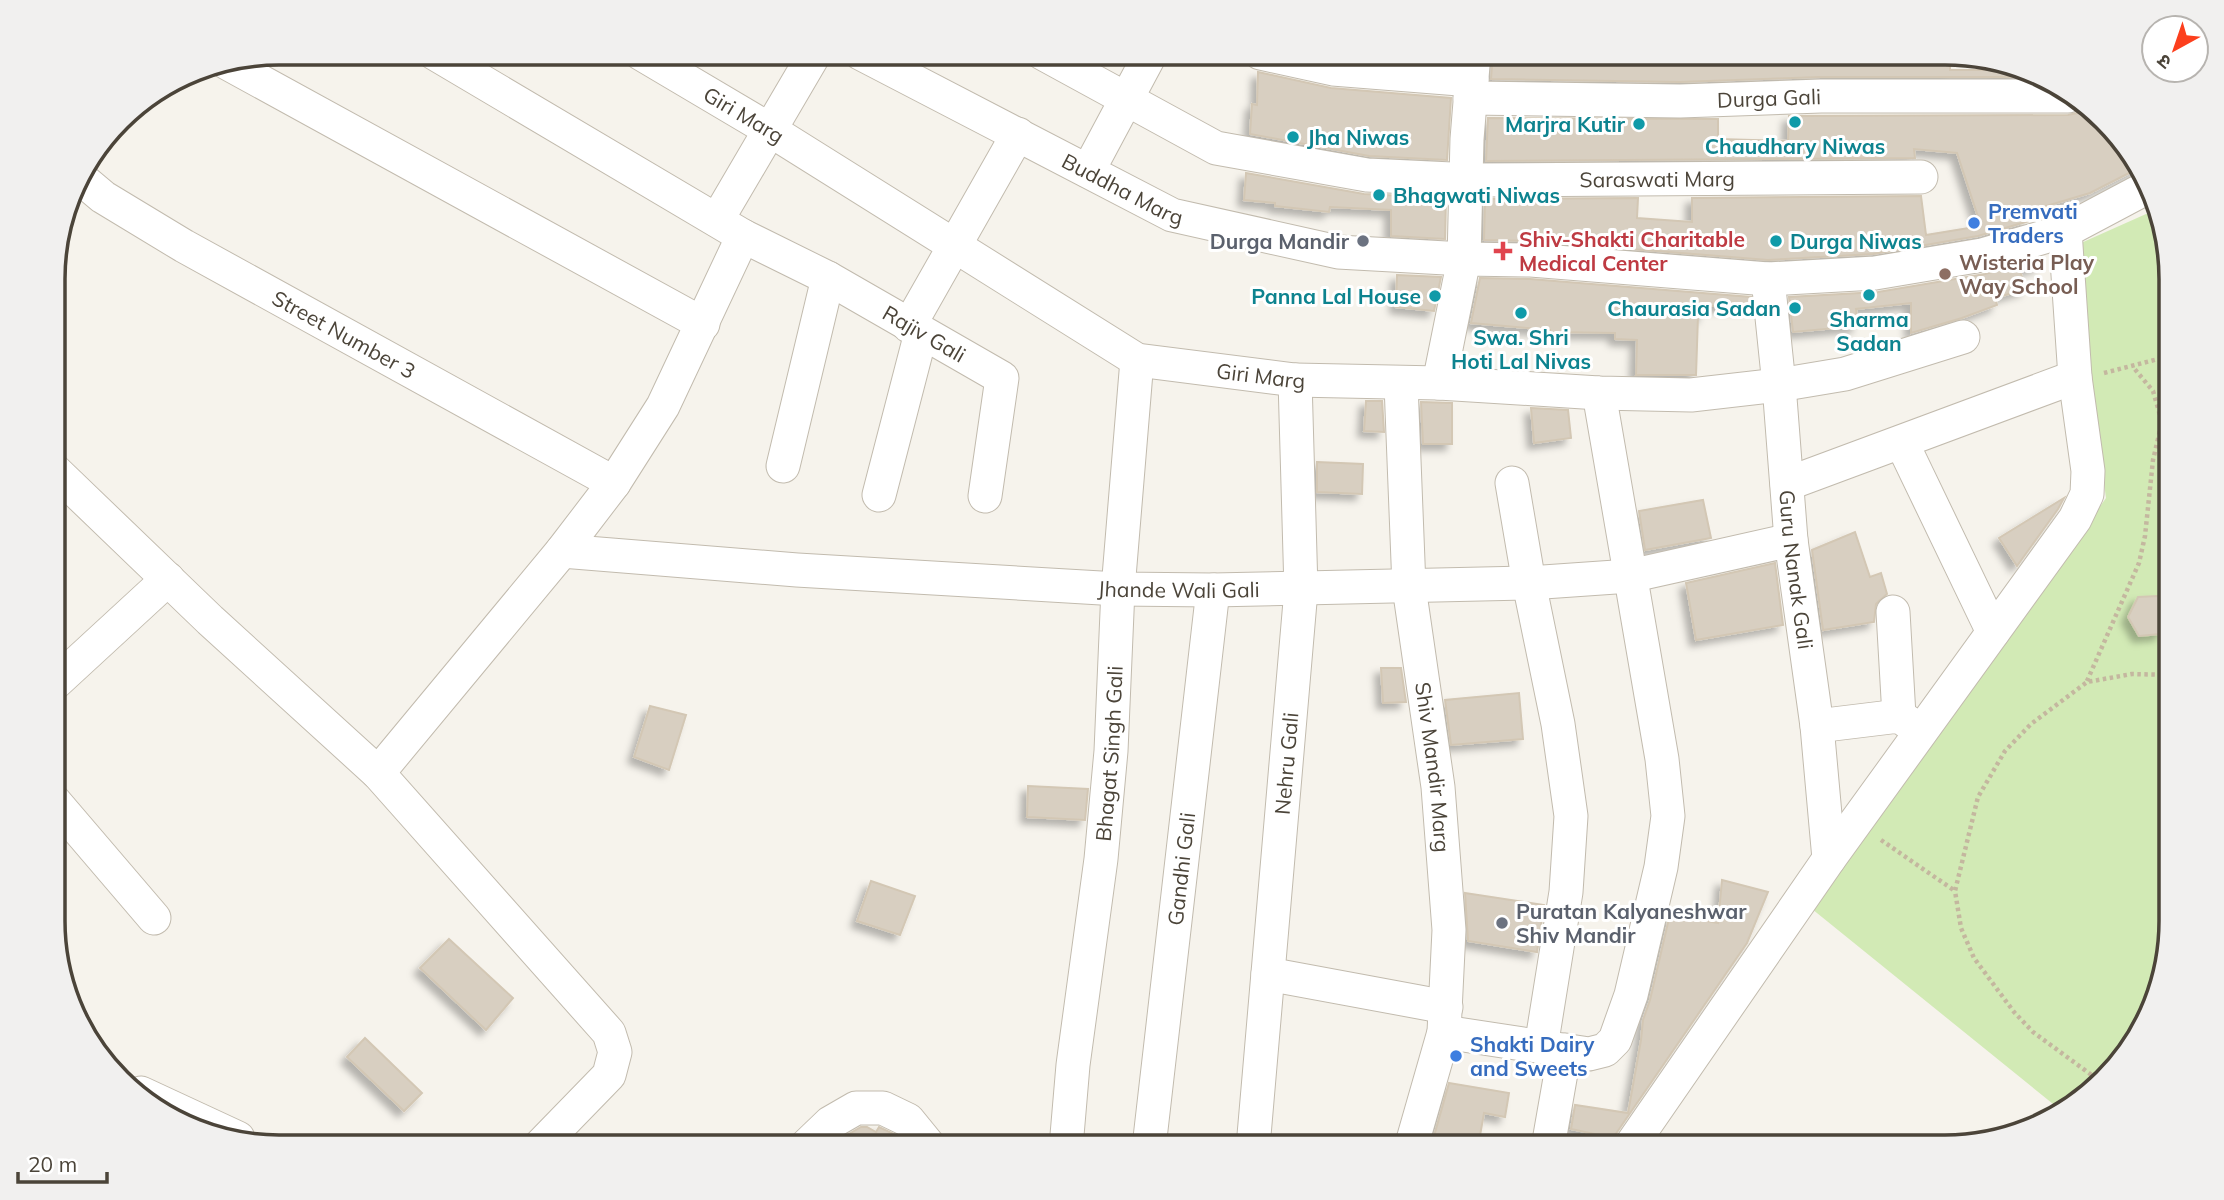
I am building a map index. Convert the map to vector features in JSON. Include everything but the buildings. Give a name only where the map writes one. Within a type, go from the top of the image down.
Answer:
[{"type":"street","name":"Rajiv Gali","points":[[456,65],[730,228],[828,278],[1002,378],[985,496]]},
{"type":"street","name":"Giri Marg","points":[[662,65],[1137,360],[1295,380],[1439,383],[1599,393],[1692,395],[1845,374],[1964,337]]},
{"type":"street","points":[[378,773],[562,551],[614,483],[663,407],[703,324],[730,228],[770,130],[808,65]]},
{"type":"street","name":"Buddha Marg","points":[[885,65],[1172,215],[1338,252],[1531,260],[1768,279],[1875,273],[1982,255],[2065,231],[2140,191]]},
{"type":"street","name":"Saraswati Marg","points":[[1066,65],[1216,148],[1367,175],[1466,180],[1921,177]]},
{"type":"street","points":[[1088,172],[1144,65]]},
{"type":"street","name":"Durga Gali","points":[[1316,65],[1333,69],[1472,77],[1680,101],[1821,96],[2055,96]]},
{"type":"street","points":[[238,69],[703,324]]},
{"type":"street","points":[[1439,383],[1464,259],[1472,77]]},
{"type":"street","points":[[878,495],[915,330],[955,246],[1018,134]]},
{"type":"street","name":"Street Number 3","points":[[87,184],[103,197],[184,246],[614,483]]},
{"type":"street","points":[[1638,1135],[1855,822],[1910,723],[1993,632],[2075,520],[2087,494],[2088,471],[2075,377],[2065,231]]},
{"type":"street","points":[[783,466],[828,278]]},
{"type":"street","name":"Guru Nanak Gali","points":[[1768,279],[1791,540],[1817,726],[1829,859]]},
{"type":"street","name":"Bhagat Singh Gali","points":[[1067,1135],[1073,1065],[1104,832],[1111,751],[1118,589],[1137,360]]},
{"type":"street","points":[[1787,484],[2075,377]]},
{"type":"street","name":"Nehru Gali","points":[[1254,1135],[1301,590],[1295,380]]},
{"type":"street","name":"Shiv Mandir Marg","points":[[1401,384],[1409,587],[1438,787],[1449,930],[1445,1020],[1414,1135]]},
{"type":"street","points":[[1268,974],[1553,1049],[1589,1054],[1605,1051],[1615,1040],[1631,995],[1661,867],[1668,816],[1662,759],[1599,393]]},
{"type":"street","points":[[1902,443],[1993,632]]},
{"type":"street","points":[[65,480],[378,773],[609,1033],[615,1052],[609,1075],[551,1135]]},
{"type":"street","points":[[1512,483],[1558,724],[1571,816],[1549,1135]]},
{"type":"street","name":"Jhande Wali Gali","points":[[562,551],[797,570],[1118,589],[1301,590],[1529,583],[1630,576],[1791,540]]},
{"type":"street","points":[[65,674],[168,579]]},
{"type":"street","name":"Gandhi Gali","points":[[1150,1135],[1213,590]]},
{"type":"street","points":[[1893,612],[1910,723]]},
{"type":"street","points":[[1817,726],[1910,723]]},
{"type":"street","points":[[65,814],[154,918]]},
{"type":"street","points":[[818,1135],[830,1123],[856,1108],[883,1108],[908,1120],[920,1135]]},
{"type":"path","points":[[2075,377],[2133,367],[2159,359]]},
{"type":"path","points":[[2133,367],[2153,391],[2159,412]]},
{"type":"path","points":[[2087,682],[2139,563],[2159,435]]},
{"type":"path","points":[[2093,1075],[2033,1032],[2014,1012],[1974,958],[1961,928],[1955,891],[1979,797],[2005,751],[2031,724],[2087,682],[2132,674],[2159,675]]},
{"type":"path","points":[[1855,822],[1955,891]]},
{"type":"green space","points":[[2149,213],[2157,251],[2159,921],[2152,977],[2137,1016],[2106,1062],[2086,1082],[2054,1105],[1812,909],[2106,498],[2072,247]]},
{"type":"place","name":"Chaudhary Niwas","points":[[1795,122]]},
{"type":"place","name":"Marjra Kutir","points":[[1639,124]]},
{"type":"place","name":"Jha Niwas","points":[[1293,137]]},
{"type":"place","name":"Bhagwati Niwas","points":[[1379,195]]},
{"type":"place","name":"Premvati Traders","points":[[1974,223]]},
{"type":"place","name":"Durga Mandir","points":[[1363,241]]},
{"type":"place","name":"Durga Niwas","points":[[1776,241]]},
{"type":"place","name":"Shiv-Shakti Charitable Medical Center","points":[[1503,251]]},
{"type":"place","name":"Wisteria Play Way School","points":[[1945,274]]},
{"type":"place","name":"Sharma Sadan","points":[[1869,295]]},
{"type":"place","name":"Panna Lal House","points":[[1435,296]]},
{"type":"place","name":"Chaurasia Sadan","points":[[1795,308]]},
{"type":"place","name":"Swa. Shri Hoti Lal Nivas","points":[[1521,313]]},
{"type":"place","name":"Puratan Kalyaneshwar Shiv Mandir","points":[[1502,923]]},
{"type":"place","name":"Shakti Dairy and Sweets","points":[[1456,1056]]}]
